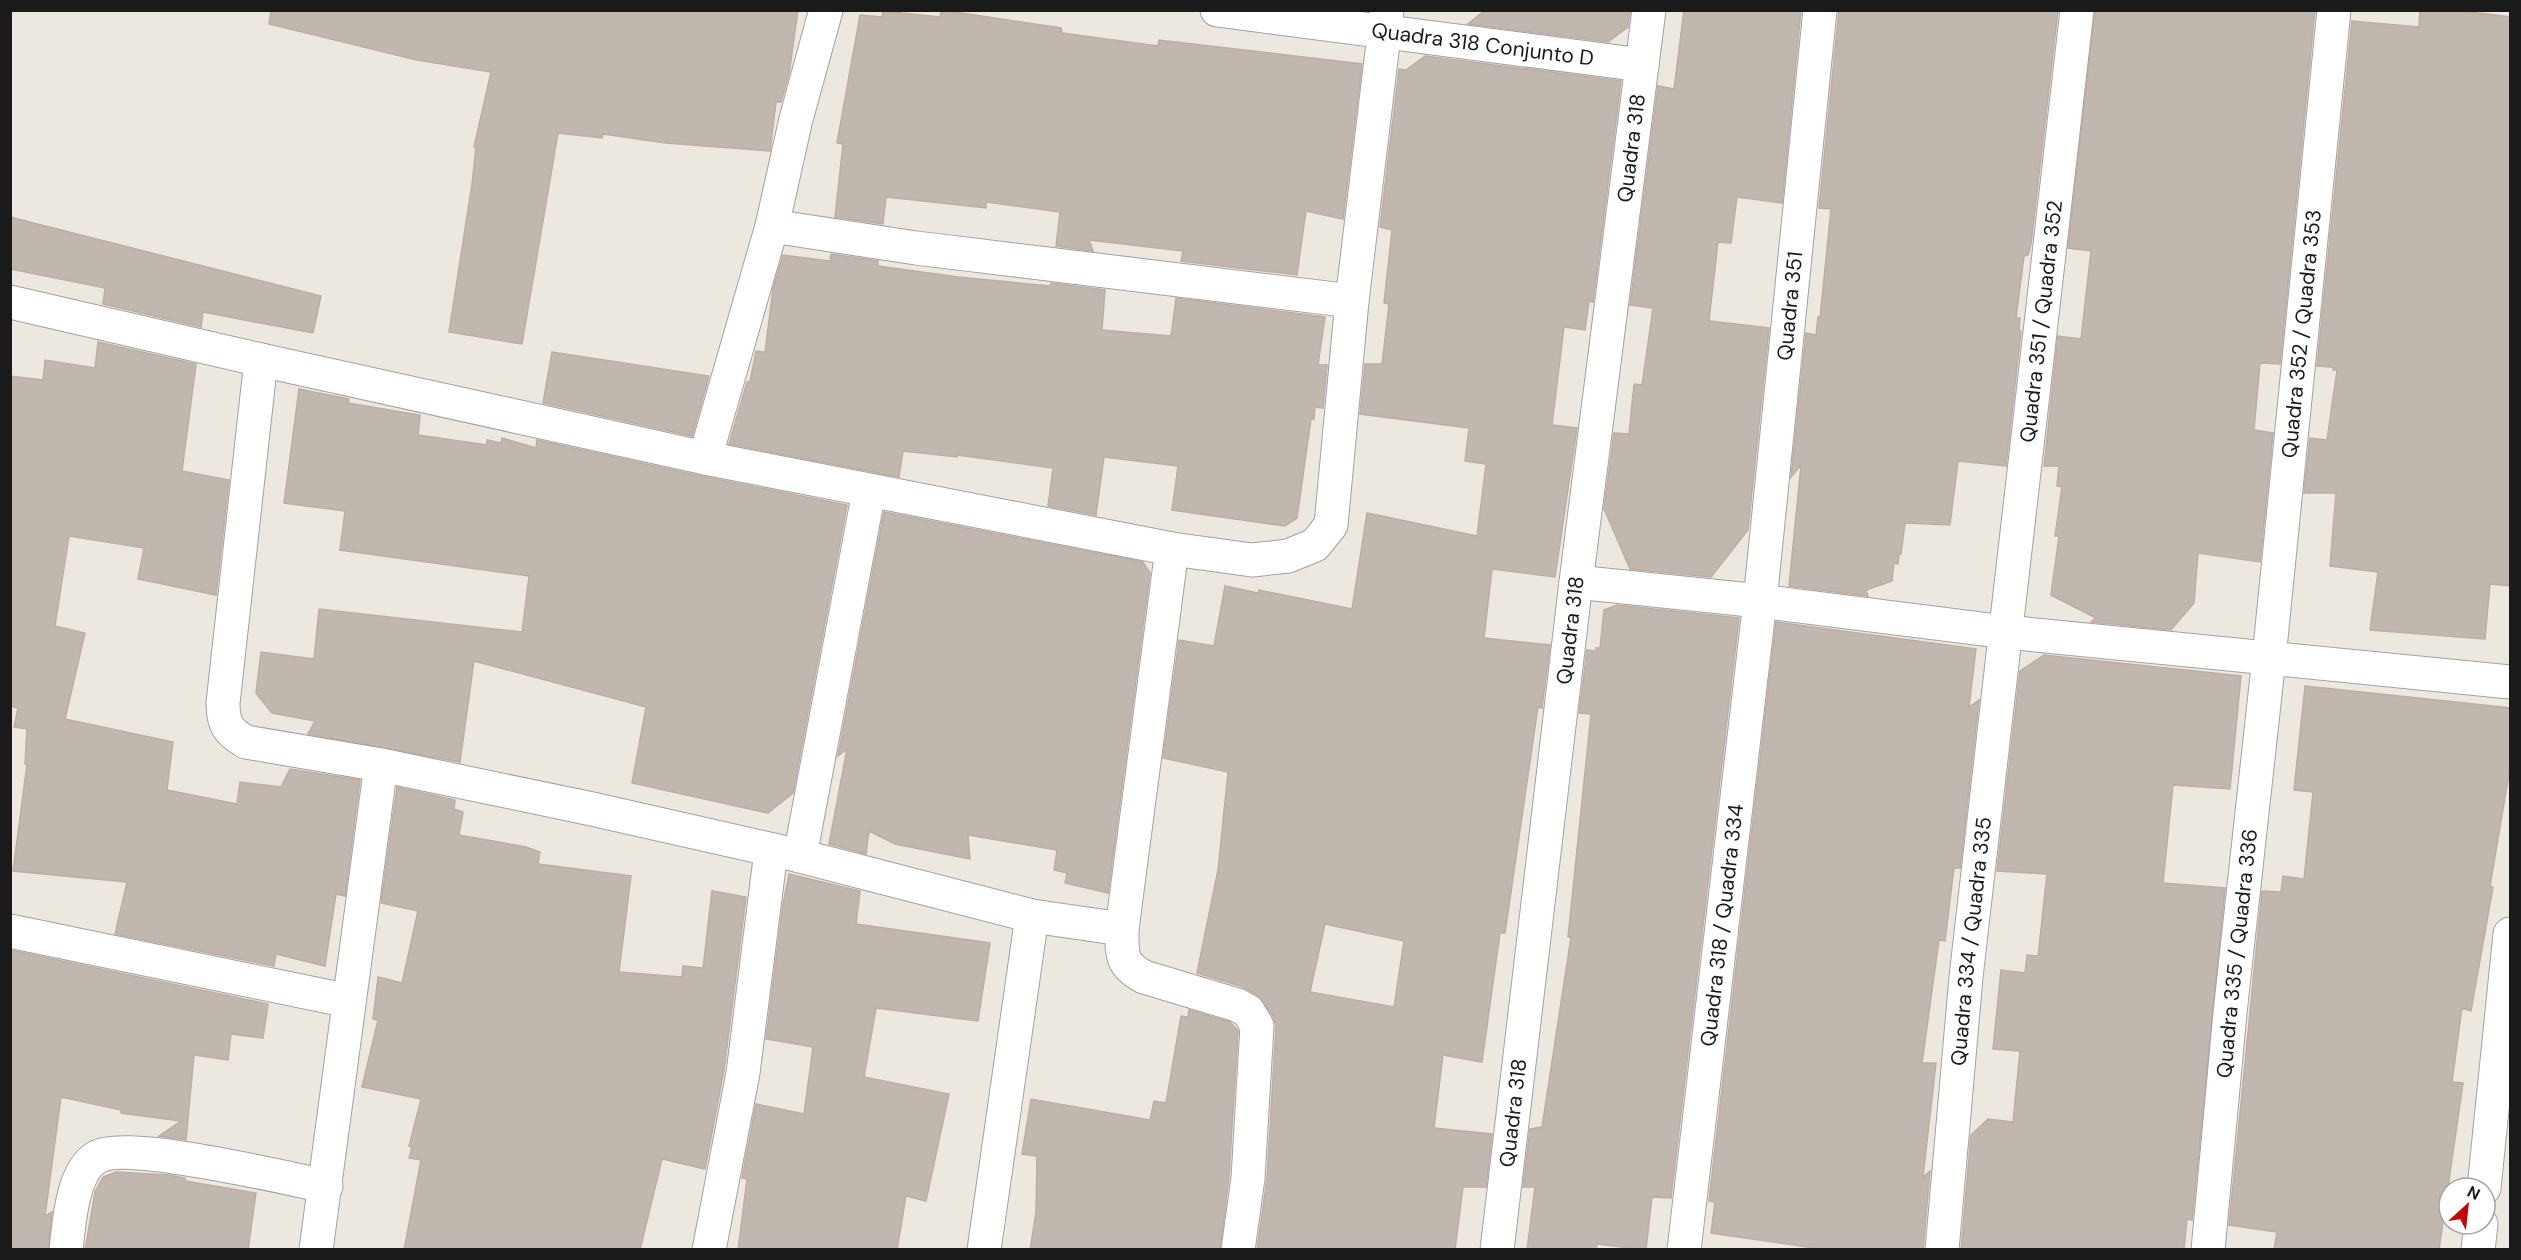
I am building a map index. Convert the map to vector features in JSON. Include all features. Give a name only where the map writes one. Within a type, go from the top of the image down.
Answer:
[{"type":"street","points":[[705,458],[772,226],[796,118],[826,10]]},
{"type":"street","name":"Quadra 318 Conjunto D","points":[[1217,10],[1386,21],[1642,65]]},
{"type":"street","name":"Quadra 318","points":[[1497,1250],[1576,582],[1649,10]]},
{"type":"street","name":"Quadra 351","points":[[1760,601],[1820,10]]},
{"type":"street","name":"Quadra 351 / Quadra 352","points":[[2006,632],[2077,10]]},
{"type":"street","name":"Quadra 352 / Quadra 353","points":[[2269,658],[2334,10]]},
{"type":"street","points":[[10,302],[705,458],[869,491],[1172,549],[1252,560],[1288,556],[1315,545],[1331,525],[1352,301],[1386,21]]},
{"type":"street","points":[[772,226],[916,248],[1352,301]]},
{"type":"street","points":[[261,360],[230,633],[223,717],[227,729],[246,742],[381,765],[592,809],[786,853],[1032,915],[1122,929]]},
{"type":"street","points":[[709,1250],[786,853],[869,491]]},
{"type":"street","points":[[1172,549],[1122,929],[1122,956],[1131,970],[1144,977],[1237,1005],[1248,1011],[1257,1026],[1248,1178],[1238,1250]]},
{"type":"street","points":[[1576,582],[1760,601],[2006,632],[2511,682]]},
{"type":"street","name":"Quadra 318 / Quadra 334","points":[[1684,1250],[1760,601]]},
{"type":"street","name":"Quadra 334 / Quadra 335","points":[[1942,1250],[1966,976],[2006,632]]},
{"type":"street","name":"Quadra 335 / Quadra 336","points":[[2208,1250],[2230,1013],[2269,658]]},
{"type":"street","points":[[316,1250],[381,765]]},
{"type":"street","points":[[984,1250],[1032,915]]},
{"type":"street","points":[[10,931],[349,1001]]},
{"type":"street","points":[[2485,1176],[2511,934]]},
{"type":"street","points":[[66,1250],[72,1204],[78,1181],[96,1157],[114,1152],[199,1161],[326,1186]]},
{"type":"building","points":[[271,10],[798,10],[789,74],[781,102],[776,102],[770,151],[666,143],[603,134],[602,138],[558,133],[522,344],[449,332],[472,184],[476,147],[474,147],[491,72],[417,60],[269,24]]},
{"type":"building","points":[[941,10],[1061,28],[1062,33],[1158,46],[1159,40],[1362,64],[1343,219],[1306,211],[1297,275],[1181,261],[1183,251],[1089,240],[1093,251],[1056,246],[1060,212],[986,202],[986,208],[886,197],[883,224],[835,217],[843,144],[837,143],[860,15],[882,17],[883,11],[940,17]]},
{"type":"building","points":[[1485,10],[1630,10],[1628,27],[1608,42],[1468,24]]},
{"type":"building","points":[[1684,10],[1801,10],[1782,203],[1737,197],[1731,243],[1718,242],[1709,321],[1769,328],[1748,530],[1711,577],[1630,569],[1604,509],[1614,433],[1629,434],[1634,384],[1642,385],[1653,308],[1630,305],[1658,86],[1674,89]]},
{"type":"building","points":[[1839,10],[2058,10],[2031,244],[2028,255],[2024,256],[2016,318],[2020,318],[2019,330],[2021,331],[2006,466],[1958,461],[1950,525],[1905,523],[1901,554],[1899,554],[1898,564],[1894,563],[1892,581],[1866,590],[1868,596],[1789,586],[1801,465],[1791,477],[1806,333],[1816,335],[1818,317],[1820,318],[1831,209],[1819,208]]},
{"type":"building","points":[[2095,10],[2315,10],[2280,364],[2260,363],[2254,430],[2273,433],[2260,562],[2198,553],[2194,603],[2171,630],[2091,622],[2096,618],[2051,595],[2059,536],[2055,536],[2062,487],[2057,486],[2059,466],[2044,466],[2058,336],[2081,339],[2091,251],[2068,248]]},
{"type":"building","points":[[2420,10],[2454,10],[2511,17],[2511,586],[2490,584],[2485,639],[2370,630],[2378,572],[2330,566],[2336,493],[2304,493],[2310,438],[2327,440],[2337,370],[2333,370],[2333,367],[2317,366],[2352,21],[2419,27]]},
{"type":"building","points":[[1425,56],[1621,81],[1593,302],[1589,301],[1585,330],[1564,327],[1552,425],[1577,428],[1555,577],[1492,569],[1484,638],[1550,645],[1542,708],[1538,707],[1505,933],[1500,933],[1482,1062],[1443,1055],[1434,1128],[1492,1134],[1486,1187],[1463,1187],[1455,1250],[1257,1250],[1267,1179],[1276,1026],[1273,1016],[1257,995],[1243,987],[1197,973],[1218,870],[1228,772],[1163,758],[1179,640],[1214,646],[1225,586],[1258,593],[1259,590],[1352,609],[1367,513],[1477,536],[1486,464],[1465,461],[1469,428],[1360,414],[1365,364],[1382,364],[1389,304],[1384,303],[1392,230],[1380,227],[1399,69],[1406,70]],"holes":[[[1325,924],[1404,941],[1394,1007],[1310,992]]]},
{"type":"building","points":[[10,217],[321,296],[313,333],[203,312],[201,327],[103,304],[105,288],[10,269]]},
{"type":"building","points":[[831,254],[878,261],[878,266],[958,277],[1050,286],[1051,283],[1105,290],[1102,330],[1171,336],[1176,298],[1325,317],[1318,365],[1327,365],[1323,408],[1315,407],[1314,419],[1311,419],[1297,518],[1285,526],[1172,510],[1178,466],[1104,457],[1096,515],[1048,506],[1053,468],[957,455],[957,457],[903,451],[899,477],[729,444],[747,382],[750,382],[756,351],[765,352],[773,289],[783,255],[830,261]]},
{"type":"building","points":[[98,342],[196,364],[182,471],[229,480],[216,595],[138,579],[144,548],[69,536],[55,626],[85,633],[65,719],[173,742],[167,790],[237,804],[240,782],[281,787],[290,769],[360,780],[345,896],[336,894],[325,966],[276,954],[274,966],[115,934],[127,882],[13,871],[27,764],[25,764],[27,729],[14,727],[18,708],[10,706],[10,376],[43,380],[45,360],[95,368]]},
{"type":"building","points":[[552,352],[709,376],[692,436],[543,403]]},
{"type":"building","points":[[299,389],[349,399],[348,403],[420,415],[418,435],[487,445],[487,440],[501,443],[502,438],[536,448],[537,440],[847,505],[793,793],[768,813],[632,783],[646,707],[474,661],[460,762],[308,734],[315,721],[272,713],[256,693],[261,652],[314,659],[319,609],[522,632],[529,576],[340,550],[345,511],[284,503]]},
{"type":"building","points":[[884,512],[1143,562],[1150,573],[1108,893],[1065,883],[1067,873],[1054,870],[1057,850],[968,835],[970,859],[895,844],[869,831],[866,854],[829,844],[847,749],[838,756]]},
{"type":"building","points":[[1617,605],[1739,618],[1671,1198],[1652,1197],[1646,1250],[1597,1244],[1596,1250],[1527,1250],[1535,1187],[1523,1187],[1530,1129],[1542,1127],[1571,937],[1568,937],[1591,714],[1579,713],[1587,650],[1596,651],[1596,648],[1600,648],[1604,610]]},
{"type":"building","points":[[1776,622],[1976,649],[1969,707],[1979,700],[1960,868],[1954,868],[1945,941],[1939,940],[1922,1063],[1936,1063],[1923,1177],[1930,1171],[1923,1250],[1828,1250],[1711,1233],[1715,1202],[1709,1201]]},
{"type":"building","points":[[2044,655],[2241,676],[2230,789],[2173,785],[2163,883],[2225,888],[2192,1220],[2187,1219],[2184,1250],[1961,1250],[1971,1135],[1988,1119],[2013,1122],[2020,1051],[1993,1049],[2001,970],[2025,973],[2027,955],[2038,956],[2047,874],[1997,871],[2020,671]]},
{"type":"building","points":[[2305,686],[2511,708],[2511,762],[2490,886],[2493,887],[2471,1011],[2462,1008],[2452,1082],[2463,1083],[2450,1176],[2437,1176],[2437,1236],[2441,1236],[2439,1250],[2274,1250],[2277,1232],[2229,1225],[2262,891],[2281,892],[2283,876],[2304,879],[2313,792],[2294,790]]},
{"type":"building","points":[[397,787],[455,800],[454,809],[463,812],[459,835],[526,847],[540,852],[538,864],[631,876],[619,972],[682,977],[683,966],[703,968],[712,891],[746,897],[724,1070],[705,1169],[662,1159],[640,1250],[404,1250],[421,1160],[409,1158],[412,1147],[409,1146],[421,1099],[362,1087],[378,1020],[373,1019],[378,977],[402,983],[418,911],[381,903]]},
{"type":"building","points":[[789,874],[860,891],[856,924],[990,943],[978,1021],[876,1008],[864,1077],[949,1094],[926,1201],[906,1196],[897,1250],[738,1250],[747,1179],[742,1178],[756,1104],[804,1114],[813,1047],[766,1039],[783,904]]},
{"type":"building","points":[[10,950],[268,1004],[263,1038],[231,1034],[228,1060],[194,1055],[186,1140],[159,1136],[181,1121],[121,1113],[121,1110],[61,1097],[45,1216],[52,1212],[48,1250],[10,1250]]},
{"type":"building","points":[[1189,1010],[1230,1022],[1238,1031],[1229,1176],[1220,1250],[1030,1250],[1036,1212],[1037,1156],[1022,1154],[1031,1099],[1150,1120],[1154,1101],[1166,1103],[1181,1016],[1188,1017]]},
{"type":"building","points":[[116,1172],[169,1175],[185,1178],[185,1181],[256,1193],[248,1250],[85,1250],[95,1192],[103,1177]]}]
